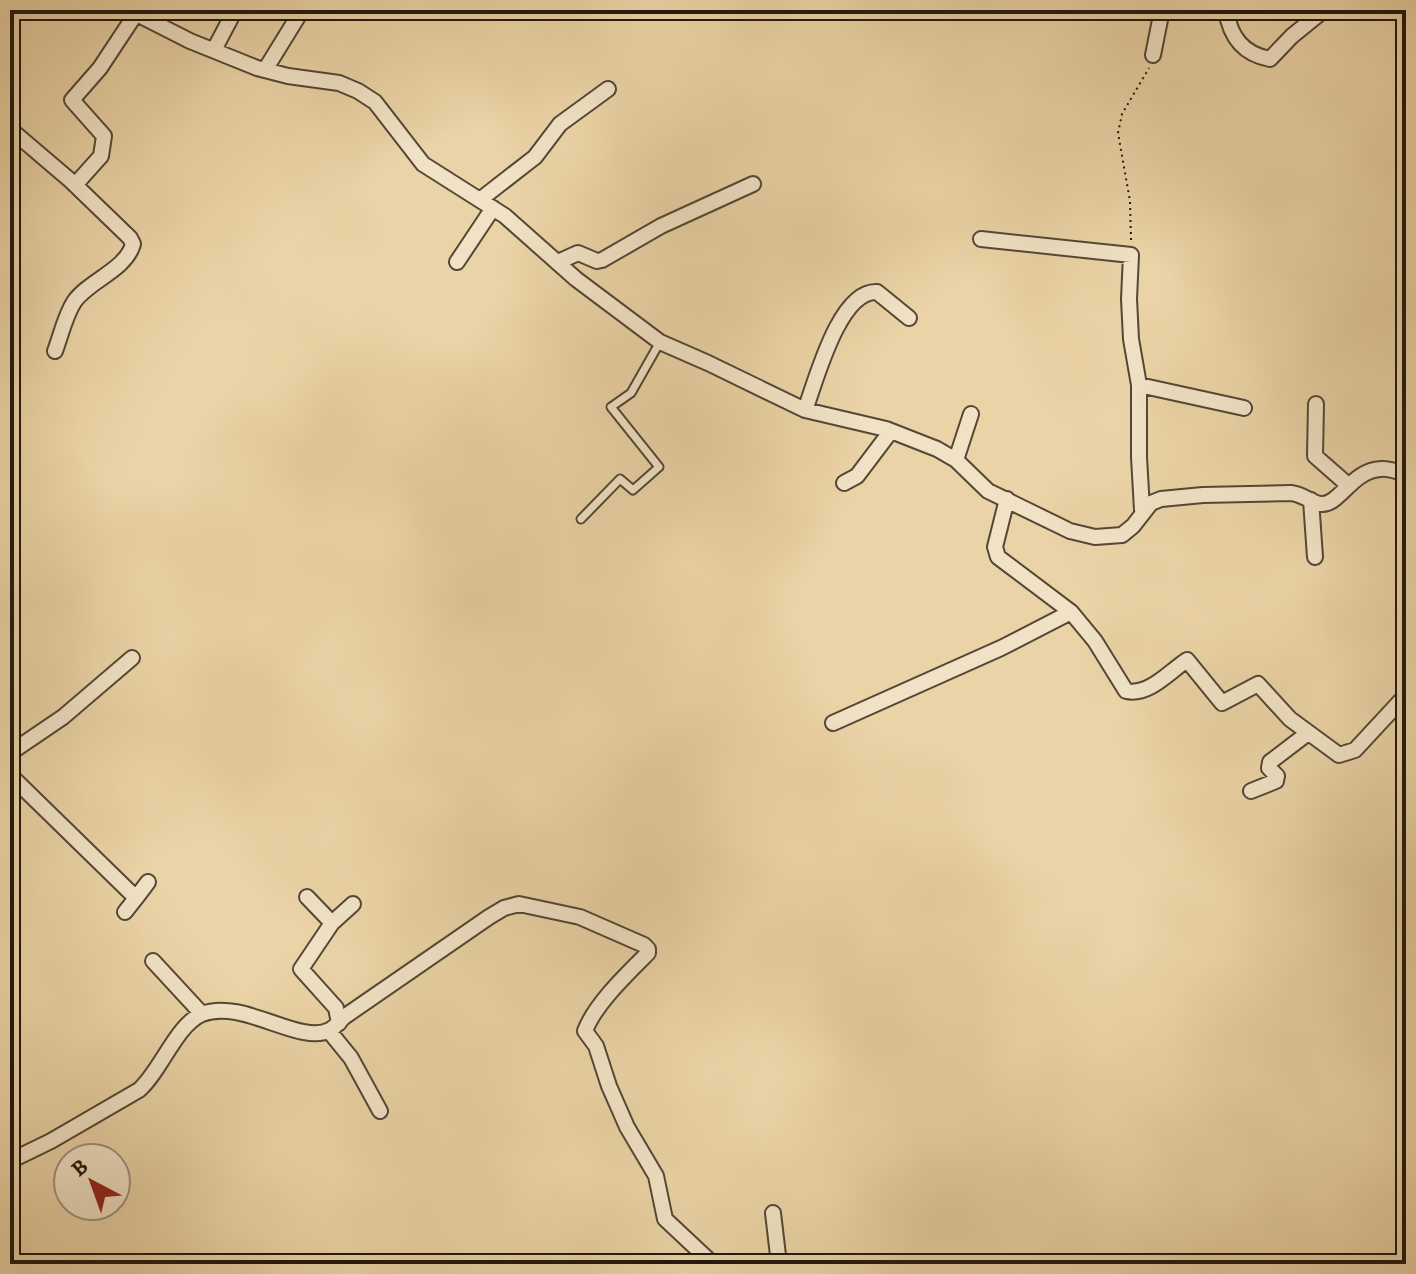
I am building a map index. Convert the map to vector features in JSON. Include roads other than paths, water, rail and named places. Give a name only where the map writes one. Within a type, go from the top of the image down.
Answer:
[{"type":"street","points":[[214,50],[235,10]]},
{"type":"street","points":[[265,70],[302,10]]},
{"type":"street","points":[[1153,55],[1162,10]]},
{"type":"street","points":[[1226,10],[1232,37],[1255,55],[1270,59],[1324,10]]},
{"type":"street","points":[[75,185],[101,156],[104,136],[72,100],[100,68],[133,11],[190,41],[265,70],[339,83],[368,96],[423,164],[487,204],[583,285],[660,342],[805,410],[891,431],[937,449],[956,460],[988,491],[1070,531],[1095,537],[1122,535],[1133,526],[1142,510],[1161,499],[1291,493],[1301,494],[1320,505],[1330,503],[1361,473],[1383,468],[1406,474]]},
{"type":"street","points":[[457,262],[487,204],[535,157],[560,124],[608,89]]},
{"type":"street","points":[[10,129],[75,185],[133,244],[120,262],[74,301],[55,351]]},
{"type":"street","points":[[558,262],[578,253],[602,260],[661,226],[753,184]]},
{"type":"street","points":[[981,239],[1131,255],[1129,299],[1131,339],[1139,385],[1142,510]]},
{"type":"street","points":[[805,410],[839,324],[850,305],[865,295],[877,292],[909,318]]},
{"type":"street","points":[[1139,385],[1244,408]]},
{"type":"street","points":[[1316,404],[1315,456],[1348,485]]},
{"type":"street","points":[[956,460],[971,414]]},
{"type":"street","points":[[844,483],[857,476],[891,431]]},
{"type":"street","points":[[1007,499],[996,553],[1071,612],[1095,641],[1126,691],[1135,693],[1161,680],[1187,660],[1222,703],[1258,684],[1290,719],[1339,755],[1355,750],[1406,695]]},
{"type":"street","points":[[1311,500],[1315,557]]},
{"type":"street","points":[[833,723],[1001,648],[1071,612]]},
{"type":"street","points":[[10,753],[63,717],[132,658]]},
{"type":"street","points":[[1251,791],[1276,781],[1277,776],[1269,768],[1270,762],[1308,733]]},
{"type":"street","points":[[10,775],[136,898]]},
{"type":"street","points":[[125,912],[148,882]]},
{"type":"street","points":[[307,897],[332,923]]},
{"type":"street","points":[[353,904],[332,923],[301,969],[336,1008],[334,1027],[380,1111]]},
{"type":"street","points":[[10,1161],[139,1090],[150,1080],[188,1024],[202,1014],[230,1011],[309,1033],[334,1027],[477,925],[514,904],[580,917],[644,945],[648,953],[617,983],[585,1031],[596,1046],[627,1127],[656,1176],[665,1219],[713,1264]]},
{"type":"street","points":[[153,961],[202,1014]]},
{"type":"street","points":[[773,1213],[779,1264]]},
{"type":"lane","points":[[581,519],[620,479],[633,490],[659,467],[611,407],[631,393],[660,342]]}]
